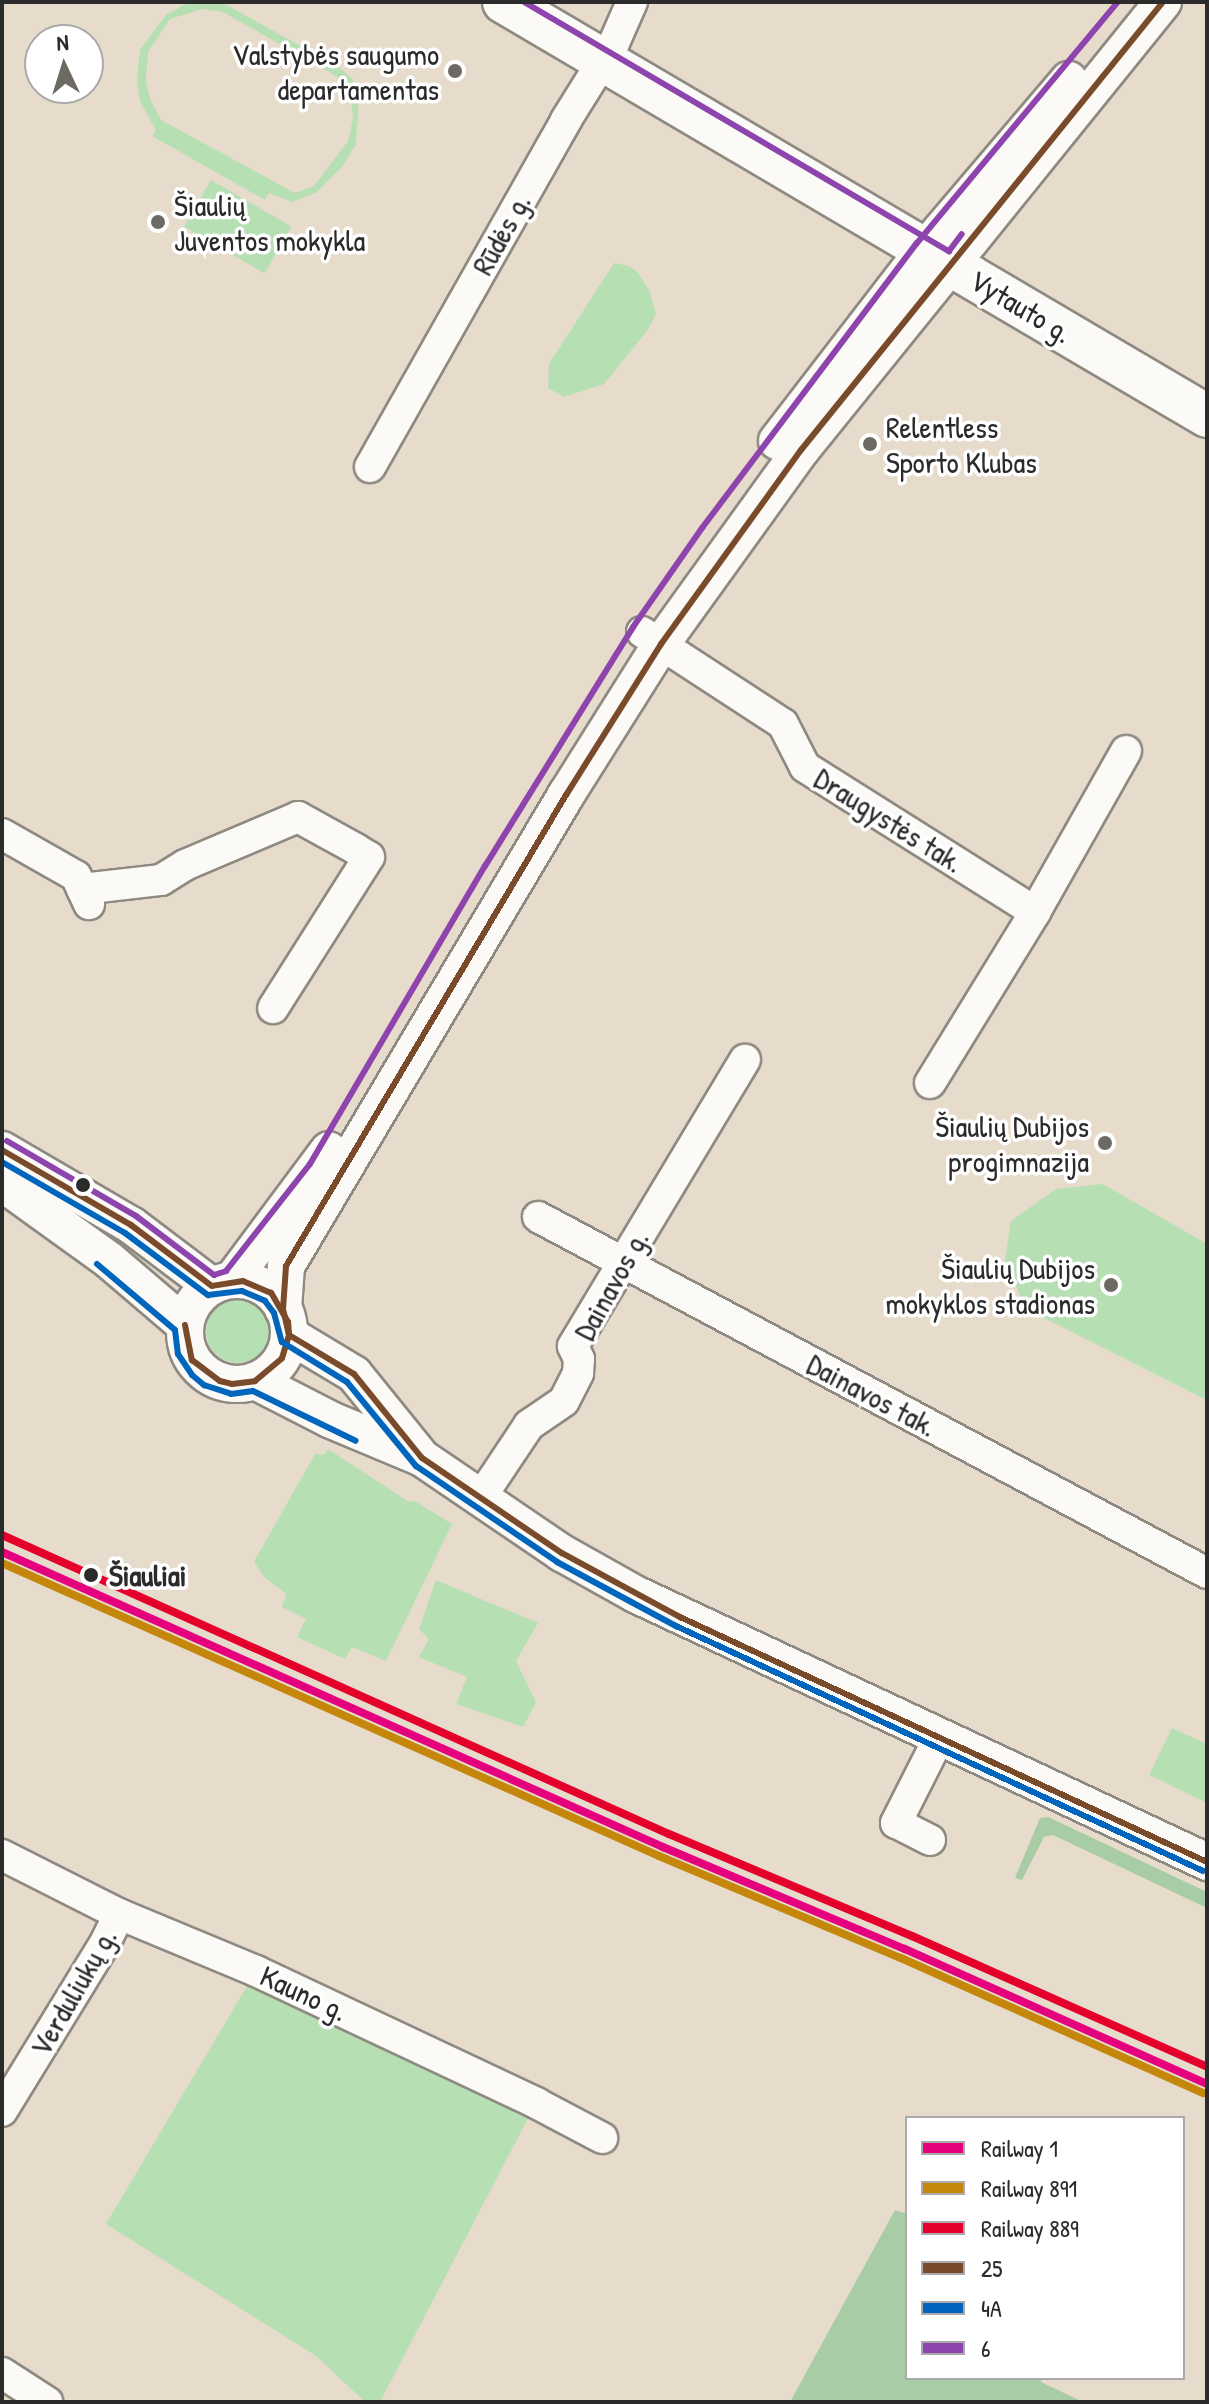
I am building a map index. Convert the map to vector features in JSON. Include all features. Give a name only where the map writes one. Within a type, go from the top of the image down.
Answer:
[{"type":"highway","name":"Vytauto g.","points":[[504,2],[1207,416]]},
{"type":"main road","points":[[938,256],[1131,2]]},
{"type":"main road","points":[[651,638],[566,795],[286,1266],[286,1322],[275,1367],[255,1381],[232,1384],[209,1376],[192,1360],[185,1337],[185,1325],[194,1302],[222,1283],[318,1170],[494,871],[651,638],[781,436],[1163,2]]},
{"type":"main road","points":[[2,1150],[131,1225],[222,1283],[263,1287],[286,1322],[354,1374],[422,1458]]},
{"type":"main road","points":[[2,1183],[109,1260],[185,1325]]},
{"type":"main road","points":[[255,1381],[331,1420],[422,1458],[479,1500],[562,1553],[635,1594],[1207,1862]]},
{"type":"street","name":"Rūdės g.","points":[[370,467],[602,62],[632,2]]},
{"type":"street","name":"Draugystės tak.","points":[[651,638],[783,724],[805,767],[1035,912]]},
{"type":"street","points":[[930,1083],[1035,912],[1126,751]]},
{"type":"street","points":[[2,834],[76,876],[86,898],[161,880],[185,865],[298,817],[369,857],[273,1008]]},
{"type":"street","name":"Dainavos g.","points":[[479,1500],[529,1425],[564,1401],[578,1373],[579,1359],[573,1346],[745,1060]]},
{"type":"street","name":"Dainavos tak.","points":[[538,1217],[1207,1573]]},
{"type":"street","points":[[930,1840],[896,1823],[939,1738]]},
{"type":"street","name":"Kauno g.","points":[[2,1855],[119,1914],[270,1977],[536,2103],[602,2138]]},
{"type":"street","name":"Verduliukų g.","points":[[2,2111],[105,1943],[119,1914]]},
{"type":"street","points":[[2,2373],[47,2402]]},
{"type":"green space","points":[[203,2],[227,5],[340,68],[352,79],[359,96],[356,144],[342,167],[317,192],[293,202],[269,193],[265,200],[152,136],[156,130],[140,102],[137,81],[140,49],[166,15],[183,5]],"holes":[[[203,9],[223,12],[336,76],[351,96],[353,119],[348,141],[314,186],[295,193],[161,120],[150,99],[146,79],[148,52],[170,19]]]},
{"type":"green space","points":[[211,180],[292,226],[265,273],[184,227]]},
{"type":"green space","points":[[614,263],[629,266],[638,273],[650,292],[656,314],[647,331],[604,384],[564,397],[548,388],[549,364]]},
{"type":"green space","name":"Šiaulių Dubijos mokyklos stadionas","points":[[1103,1184],[1207,1244],[1207,1400],[1026,1309],[1005,1261],[1011,1221],[1056,1189]]},
{"type":"green space","points":[[232,1299],[244,1299],[261,1308],[268,1319],[268,1343],[261,1354],[244,1363],[232,1363],[220,1358],[211,1349],[206,1337],[206,1325],[211,1313],[220,1304]]},
{"type":"green space","points":[[328,1449],[409,1502],[415,1501],[452,1524],[386,1661],[352,1647],[345,1659],[297,1637],[306,1619],[282,1607],[286,1594],[264,1577],[254,1562],[315,1454],[323,1455]]},
{"type":"green space","points":[[436,1580],[538,1623],[516,1661],[536,1702],[523,1727],[456,1704],[467,1677],[419,1657],[429,1639],[419,1629]]},
{"type":"green space","points":[[1172,1728],[1207,1744],[1207,1803],[1149,1775]]},
{"type":"green space","points":[[1048,1817],[1207,1892],[1207,1908],[1053,1835],[1044,1837],[1022,1880],[1015,1878],[1040,1818]]},
{"type":"green space","points":[[256,1971],[536,2103],[380,2402],[365,2402],[316,2356],[106,2224]]},
{"type":"green space","points":[[895,2210],[905,2213],[905,2380],[1042,2380],[1083,2402],[790,2402]]},
{"type":"rail line","name":"889","points":[[2,1535],[669,1834],[912,1936],[1207,2067]]},
{"type":"rail line","name":"1","points":[[2,1552],[663,1847],[905,1949],[1207,2084]]},
{"type":"rail line","name":"891","points":[[2,1563],[659,1856],[901,1958],[1203,2093]]},
{"type":"transit line","name":"6","points":[[524,2],[949,251],[962,234]]},
{"type":"transit line","name":"6","points":[[7,1141],[136,1216],[214,1275],[226,1271],[310,1164],[485,866],[633,627],[702,528],[917,243],[1118,2]]},
{"type":"transit line","name":"25","points":[[289,1335],[283,1309],[286,1266],[566,795],[661,644],[801,450],[1163,2]]},
{"type":"transit line","name":"25","points":[[2,1150],[131,1225],[212,1286]]},
{"type":"transit line","name":"4A","points":[[2,1162],[125,1233],[208,1295],[242,1291],[265,1301],[274,1313],[282,1342],[347,1382],[416,1466],[557,1562],[676,1626],[1203,1871]]},
{"type":"transit line","name":"4A","points":[[97,1264],[175,1330],[178,1354],[192,1375],[204,1385],[231,1394],[253,1391],[356,1441]]},
{"type":"transit line","name":"25","points":[[185,1325],[192,1360],[220,1381],[232,1384],[255,1381],[282,1358],[289,1335],[288,1322],[271,1293],[243,1281],[212,1286]]},
{"type":"transit line","name":"25","points":[[289,1335],[354,1374],[422,1458],[562,1553],[680,1617],[1207,1862]]},
{"type":"place","name":"Valstybės saugumo departamentas","points":[[455,71]]},
{"type":"place","name":"Šiaulių Juventos mokykla","points":[[158,222]]},
{"type":"place","name":"Relentless Sporto Klubas","points":[[870,444]]},
{"type":"place","name":"Šiaulių Dubijos progimnazija","points":[[1105,1143]]},
{"type":"place","name":"Šiaulių Dubijos mokyklos stadionas","points":[[1111,1285]]},
{"type":"place","name":"Šiauliai","points":[[91,1575]]}]
